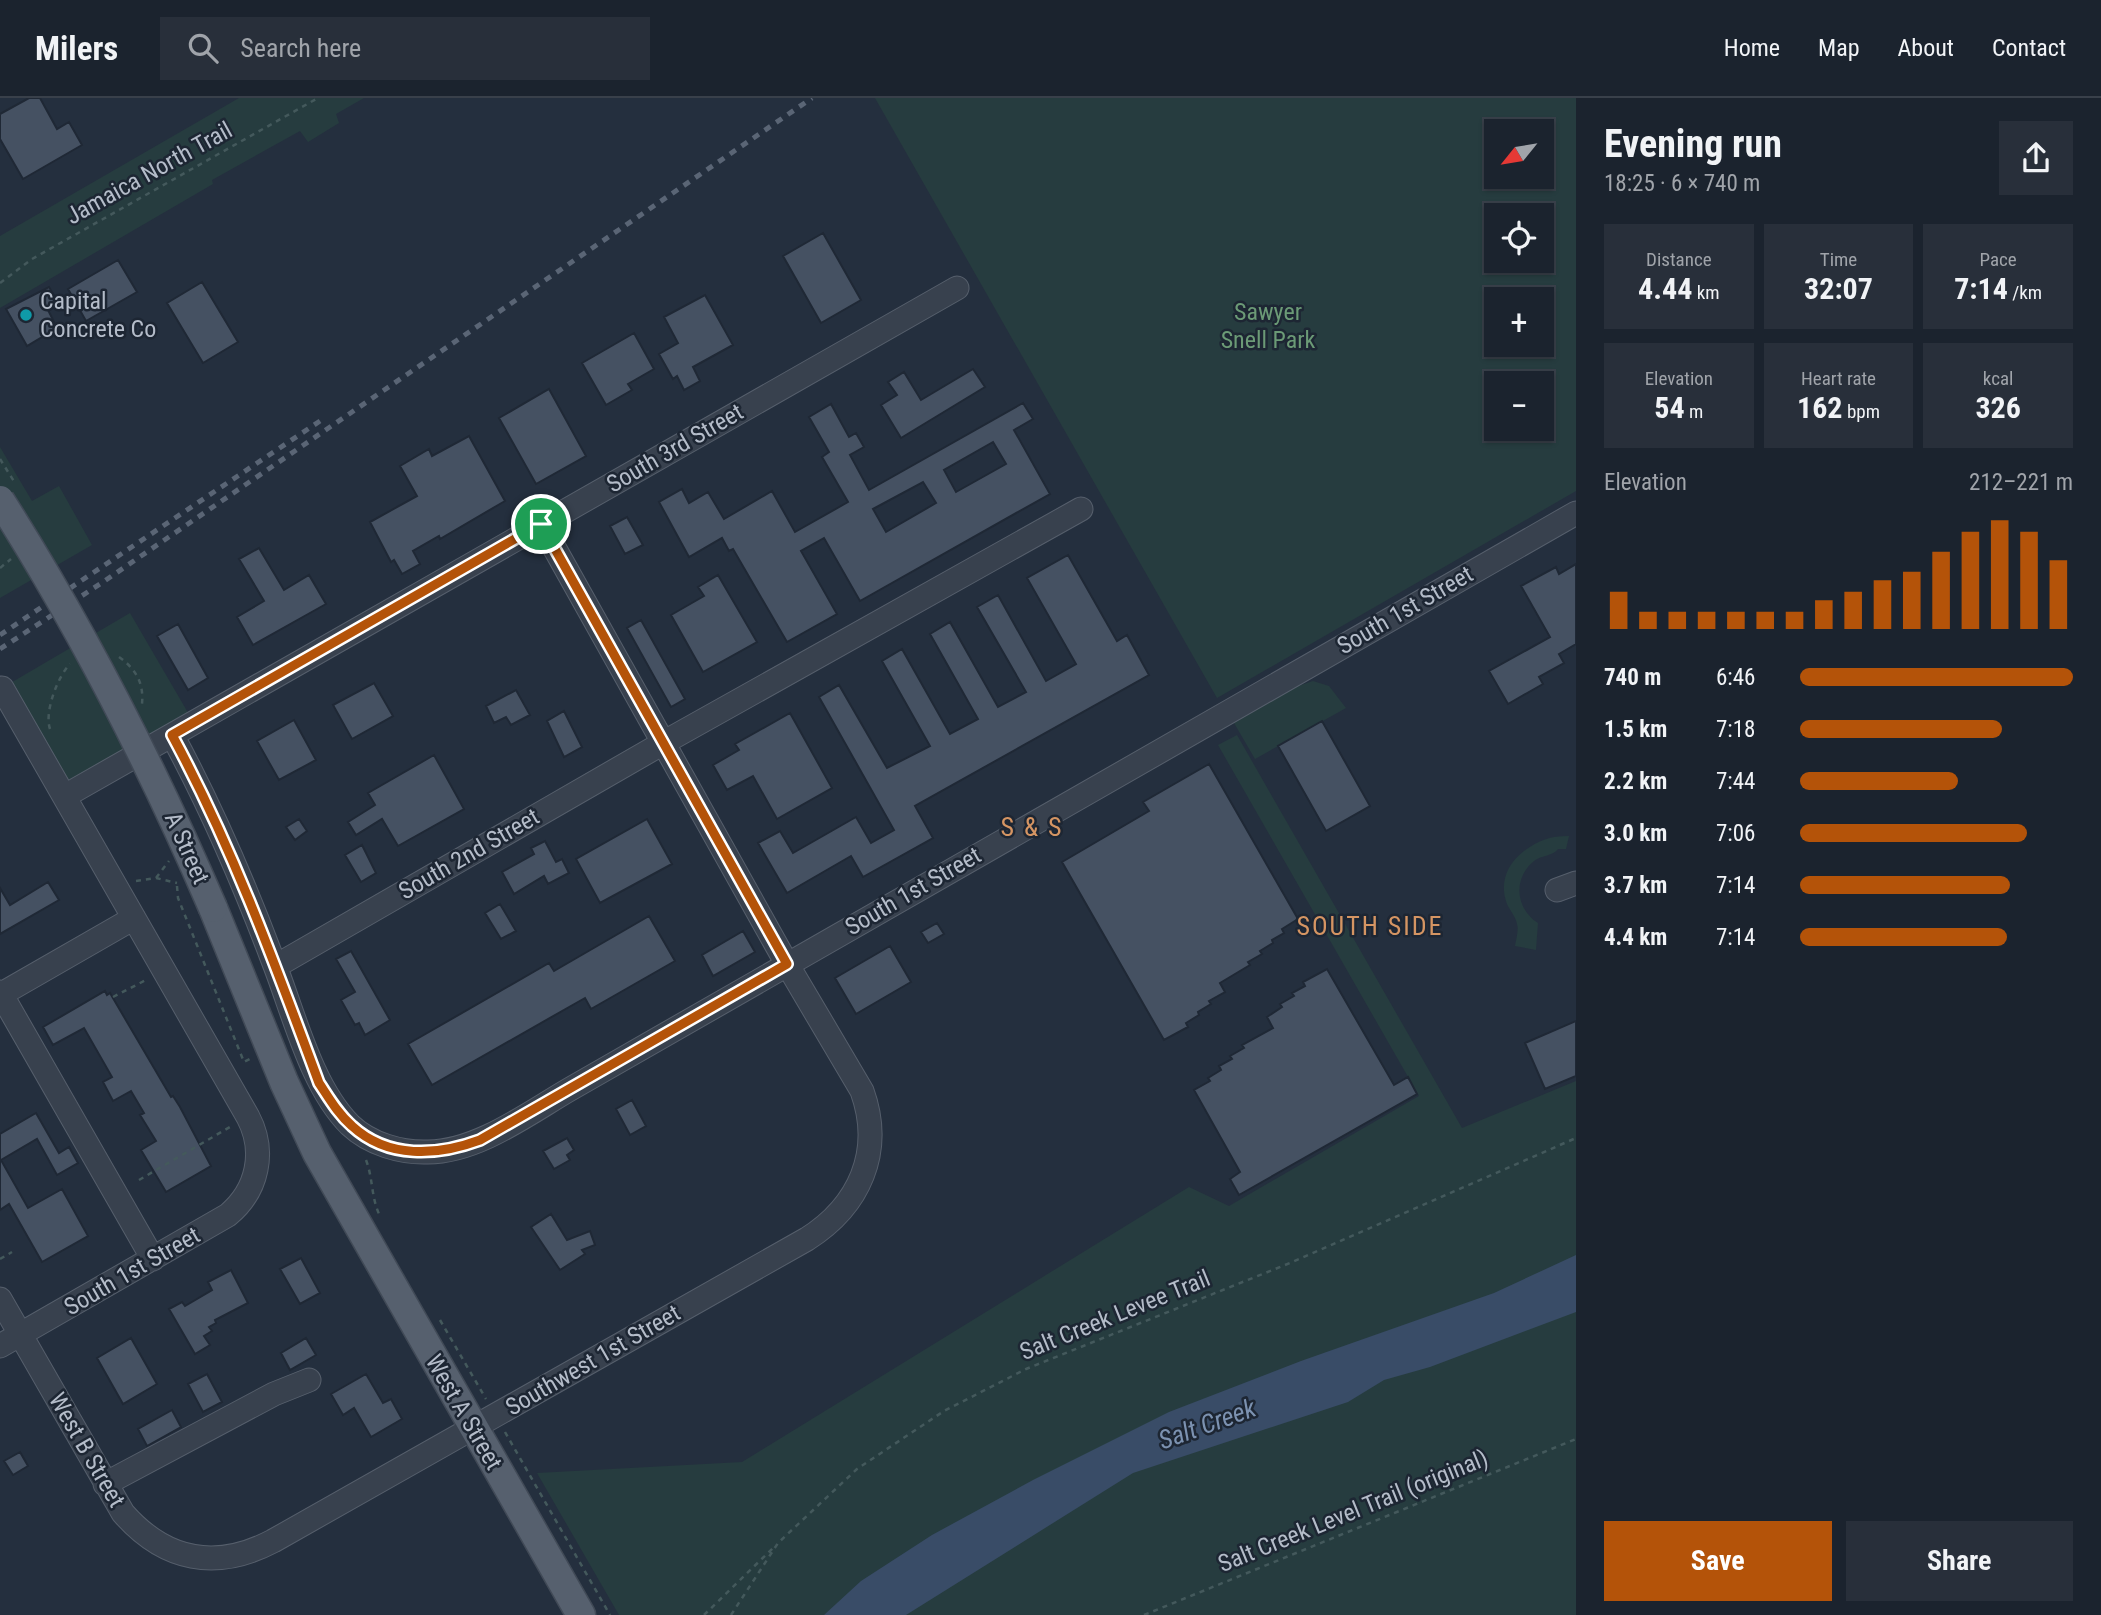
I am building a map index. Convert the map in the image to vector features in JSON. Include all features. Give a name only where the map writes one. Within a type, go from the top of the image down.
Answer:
[{"type":"main road","name":"A Street","points":[[0,500],[81,634],[125,717],[213,908],[293,1104],[347,1208]]},
{"type":"main road","name":"West A Street","points":[[347,1208],[581,1615]]},
{"type":"street","name":"South 3rd Street","points":[[65,796],[957,288]]},
{"type":"street","name":"South 2nd Street","points":[[276,966],[663,743],[1081,509]]},
{"type":"street","name":"South 1st Street","points":[[428,1152],[454,1150],[480,1140],[1576,513]]},
{"type":"street","points":[[541,524],[787,964]]},
{"type":"street","points":[[2,688],[248,1117]]},
{"type":"street","name":"A Street","points":[[172,735],[221,832],[276,966],[319,1083],[334,1106],[352,1126],[373,1141],[401,1150],[428,1152]]},
{"type":"street","points":[[134,918],[0,994],[153,1259]]},
{"type":"street","name":"Southwest 1st Street","points":[[171,1550],[189,1556],[214,1559],[245,1554],[273,1541],[807,1239],[832,1221],[851,1199],[863,1175],[869,1120],[866,1102],[857,1082],[787,964]]},
{"type":"street","name":"South 1st Street","points":[[0,1346],[229,1215],[244,1199],[257,1170],[258,1146],[248,1117]]},
{"type":"street","name":"West B Street","points":[[0,1299],[123,1513],[145,1535],[171,1550]]},
{"type":"street","points":[[105,1484],[275,1394],[309,1380]]},
{"type":"path","name":"Jamaica North Trail","points":[[0,283],[32,259],[318,98]]},
{"type":"path","points":[[113,997],[146,980]]},
{"type":"path","points":[[139,1180],[248,1117]]},
{"type":"path","name":"Salt Creek Levee Trail","points":[[731,1615],[778,1543],[857,1469],[944,1411],[1026,1369],[1290,1263],[1576,1138]]},
{"type":"path","points":[[0,1259],[12,1252]]},
{"type":"path","name":"Salt Creek Level Trail (original)","points":[[1144,1615],[1576,1439]]},
{"type":"path","points":[[704,1615],[778,1543]]},
{"type":"green space","points":[[239,98],[364,98],[336,114],[339,123],[308,142],[300,131],[212,180],[213,184],[0,308],[0,236]]},
{"type":"green space","name":"Sawyer Snell Park","points":[[875,98],[1576,98],[1576,491],[1217,698]]},
{"type":"green space","points":[[0,447],[32,501],[59,486],[92,545],[0,598]]},
{"type":"green space","points":[[130,613],[194,723],[65,796],[2,688]]},
{"type":"green space","points":[[1313,681],[1329,686],[1346,708],[1255,759],[1234,723],[1298,686]]},
{"type":"green space","points":[[1237,735],[1462,1128],[1576,1081],[1576,1615],[619,1615],[537,1473],[742,1462],[1189,1187],[1229,1206],[1419,1096],[1218,745]]},
{"type":"green space","points":[[1569,836],[1566,849],[1558,849],[1537,859],[1522,876],[1521,902],[1538,923],[1536,950],[1515,946],[1518,926],[1505,896],[1506,874],[1518,856],[1535,844],[1545,839]]},
{"type":"water","name":"Salt Creek","points":[[1576,1255],[1576,1312],[1430,1367],[1384,1380],[1348,1402],[1133,1473],[906,1615],[824,1615],[861,1581],[932,1535],[1033,1480],[1169,1412],[1301,1361],[1494,1293]]},
{"type":"building","points":[[29,98],[40,98],[57,129],[69,122],[82,145],[23,179],[0,139],[0,114]]},
{"type":"building","points":[[823,233],[861,300],[821,323],[783,256]]},
{"type":"building","points":[[118,260],[137,292],[86,321],[68,289]]},
{"type":"building","points":[[202,282],[238,342],[203,363],[167,303]]},
{"type":"building","name":"Capital Concrete Co","points":[[49,287],[59,304],[48,310],[57,328],[27,346],[6,309]]},
{"type":"building","points":[[705,295],[733,345],[693,367],[700,381],[684,390],[677,376],[673,379],[659,354],[678,343],[664,317]]},
{"type":"building","points":[[634,333],[654,369],[628,384],[632,390],[606,405],[582,363]]},
{"type":"building","points":[[973,369],[985,387],[901,438],[881,405],[897,395],[888,382],[904,372],[921,400]]},
{"type":"building","points":[[549,389],[586,456],[536,484],[499,418]]},
{"type":"building","points":[[1023,403],[1033,419],[1014,430],[1050,494],[860,601],[824,538],[801,551],[837,614],[787,642],[733,549],[729,551],[722,538],[689,557],[659,502],[682,489],[689,503],[708,492],[724,519],[772,491],[795,532],[848,502],[822,457],[829,452],[809,417],[831,404],[849,437],[856,433],[864,447],[850,455],[869,490]],"holes":[[[993,442],[1006,464],[956,492],[944,470]],[[923,482],[936,503],[886,532],[873,509]]]},
{"type":"building","points":[[469,436],[505,501],[440,539],[439,536],[413,551],[420,564],[402,574],[394,560],[391,562],[370,522],[417,496],[400,466],[429,449],[432,456]]},
{"type":"building","points":[[627,517],[643,545],[625,554],[610,526]]},
{"type":"building","points":[[259,548],[284,590],[309,575],[326,604],[253,645],[237,617],[264,601],[239,559]]},
{"type":"building","points":[[1068,555],[1117,641],[1127,635],[1149,675],[915,806],[933,838],[863,877],[851,856],[787,893],[758,843],[780,831],[793,853],[856,817],[871,843],[894,830],[819,697],[839,685],[887,768],[930,746],[882,661],[902,649],[950,734],[978,719],[930,634],[950,622],[998,707],[1026,692],[977,607],[998,595],[1046,681],[1076,664],[1027,578]]},
{"type":"building","points":[[1576,564],[1576,644],[1559,654],[1564,663],[1539,677],[1543,684],[1508,704],[1489,671],[1550,637],[1521,586],[1556,567],[1559,574]]},
{"type":"building","points":[[718,575],[757,642],[703,672],[671,615],[704,596],[698,587]]},
{"type":"building","points":[[641,620],[685,699],[671,707],[627,628]]},
{"type":"building","points":[[178,624],[208,678],[188,690],[157,636]]},
{"type":"building","points":[[374,683],[393,716],[352,739],[333,705]]},
{"type":"building","points":[[516,690],[530,715],[511,725],[506,717],[494,723],[486,706]]},
{"type":"building","points":[[564,711],[582,747],[564,757],[547,721]]},
{"type":"building","points":[[790,713],[832,788],[777,819],[753,776],[727,790],[713,765],[739,750],[735,744]]},
{"type":"building","points":[[294,720],[316,760],[279,780],[257,741]]},
{"type":"building","points":[[1322,721],[1370,806],[1326,831],[1278,746]]},
{"type":"building","points":[[434,755],[464,809],[398,846],[382,819],[356,835],[348,822],[375,805],[368,793]]},
{"type":"building","points":[[1209,764],[1298,919],[1282,929],[1284,933],[1260,951],[1262,954],[1248,962],[1250,965],[1220,983],[1225,992],[1209,1001],[1211,1004],[1186,1023],[1188,1027],[1164,1040],[1062,862],[1149,811],[1143,802]]},
{"type":"building","points":[[299,819],[307,831],[295,840],[286,827]]},
{"type":"building","points":[[647,819],[672,864],[600,903],[576,859]]},
{"type":"building","points":[[545,841],[556,862],[562,859],[569,873],[548,884],[544,876],[514,894],[502,872],[534,854],[531,848]]},
{"type":"building","points":[[362,845],[376,873],[361,882],[345,855]]},
{"type":"building","points":[[48,882],[59,900],[0,934],[0,888],[10,905]]},
{"type":"building","points":[[500,904],[516,931],[501,939],[485,913]]},
{"type":"building","points":[[649,916],[675,961],[591,1009],[585,998],[432,1085],[408,1044],[549,963],[554,971]]},
{"type":"building","points":[[937,923],[944,934],[928,943],[921,932]]},
{"type":"building","points":[[743,931],[755,952],[713,976],[702,955]]},
{"type":"building","points":[[890,946],[911,982],[856,1014],[835,978]]},
{"type":"building","points":[[351,951],[390,1020],[365,1035],[359,1023],[355,1025],[341,1000],[355,992],[336,959]]},
{"type":"building","points":[[1327,969],[1394,1085],[1408,1077],[1417,1094],[1239,1195],[1230,1179],[1240,1172],[1194,1090],[1210,1081],[1208,1078],[1221,1070],[1219,1066],[1244,1048],[1242,1045],[1273,1028],[1267,1017],[1282,1007],[1280,1004],[1294,996],[1292,993],[1305,986],[1303,982]]},
{"type":"building","points":[[105,991],[107,995],[110,993],[171,1097],[173,1096],[180,1107],[211,1166],[166,1192],[141,1150],[156,1141],[140,1115],[144,1113],[131,1091],[113,1101],[103,1082],[112,1077],[84,1028],[53,1045],[43,1027]]},
{"type":"building","points":[[1576,1021],[1576,1076],[1545,1089],[1525,1043]]},
{"type":"building","points":[[632,1100],[646,1126],[630,1135],[616,1109]]},
{"type":"building","points":[[36,1113],[59,1153],[69,1147],[78,1163],[57,1175],[37,1139],[1,1160],[28,1208],[62,1189],[88,1236],[42,1262],[9,1204],[0,1210],[0,1134]]},
{"type":"building","points":[[567,1138],[574,1150],[567,1155],[570,1160],[554,1169],[543,1151]]},
{"type":"building","points":[[551,1214],[567,1240],[590,1231],[595,1245],[582,1250],[585,1254],[560,1270],[531,1227]]},
{"type":"building","points":[[301,1258],[320,1293],[300,1304],[280,1269]]},
{"type":"building","points":[[231,1270],[248,1303],[215,1320],[216,1323],[209,1327],[212,1331],[204,1336],[210,1345],[195,1354],[169,1309],[182,1302],[185,1306],[212,1290],[208,1282]]},
{"type":"building","points":[[131,1338],[157,1384],[123,1404],[97,1358]]},
{"type":"building","points":[[306,1338],[316,1355],[290,1370],[281,1353]]},
{"type":"building","points":[[207,1374],[222,1402],[203,1412],[188,1384]]},
{"type":"building","points":[[366,1374],[383,1403],[391,1399],[402,1419],[371,1437],[354,1408],[343,1415],[331,1394]]},
{"type":"building","points":[[172,1410],[181,1427],[147,1446],[138,1429]]},
{"type":"building","points":[[20,1452],[28,1466],[13,1475],[4,1461]]},
{"type":"railway","points":[[0,649],[100,584],[812,98]]},
{"type":"railway","points":[[0,635],[323,419]]},
{"type":"place","name":"Capital Concrete Co","points":[[26,315]]},
{"type":"district","name":"S & S","points":[[1032,827]]},
{"type":"district","name":"SOUTH SIDE","points":[[1370,926]]},
{"type":"route","points":[[541,524],[787,964],[480,1140],[454,1150],[401,1150],[373,1141],[352,1126],[334,1106],[319,1083],[246,890],[207,801],[172,735],[541,524]]}]
